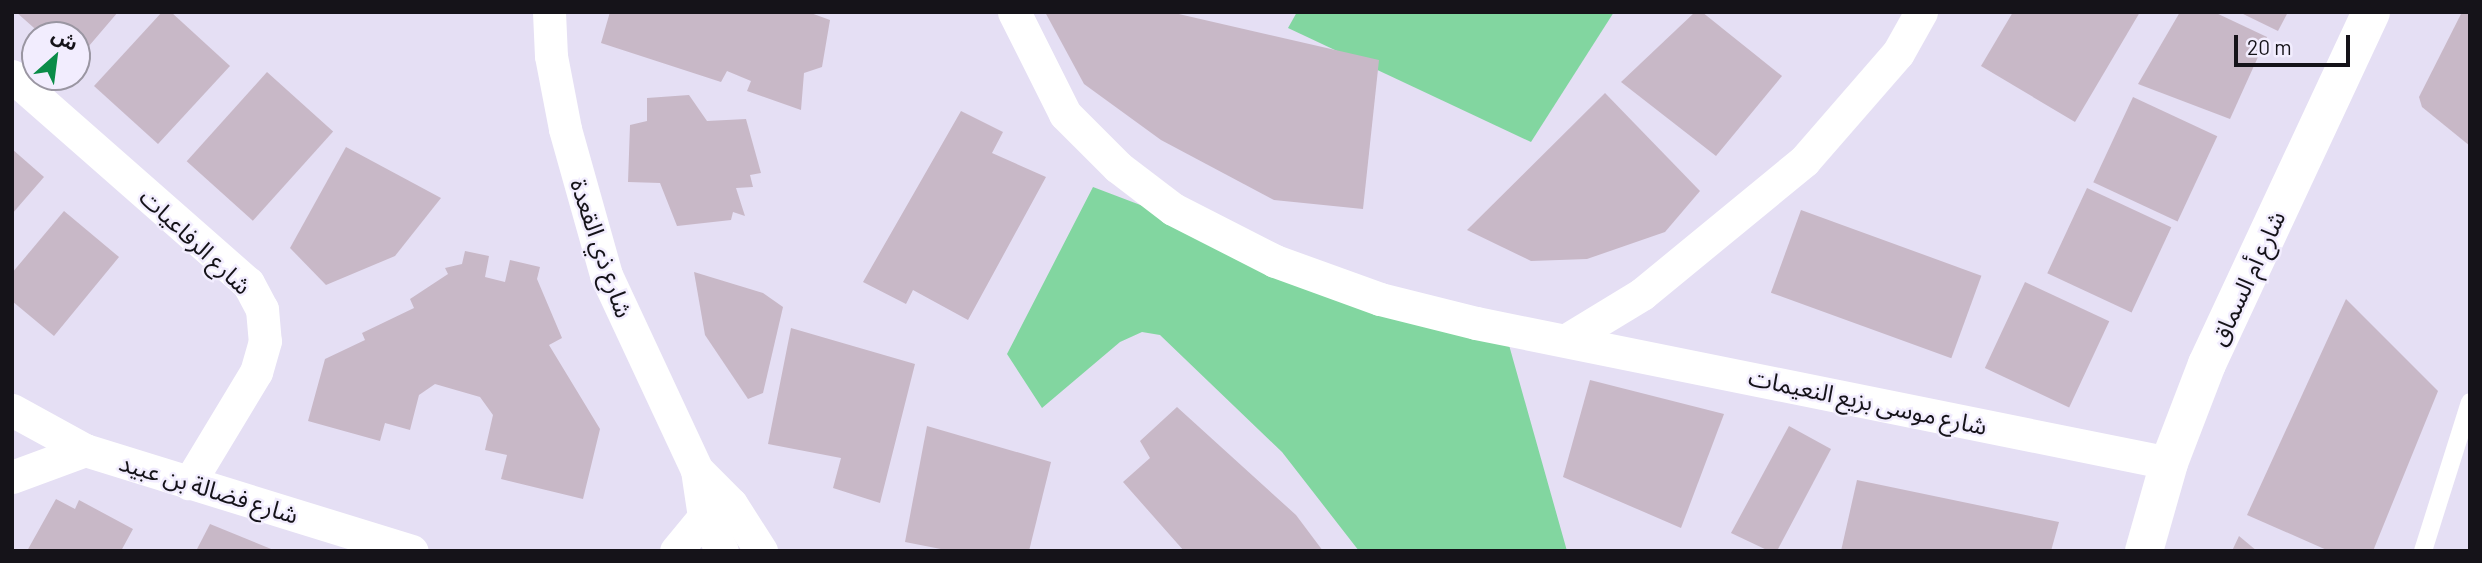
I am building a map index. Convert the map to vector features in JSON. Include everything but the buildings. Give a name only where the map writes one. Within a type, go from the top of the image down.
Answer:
[{"type":"street","name":"شارع ذي القعدة","points":[[549,12],[551,55],[565,129],[606,275],[697,470],[704,517],[722,551]]},
{"type":"street","name":"شارع موسى بزيع النعيمات","points":[[1014,12],[1065,114],[1118,167],[1173,209],[1275,261],[1380,299],[2169,463]]},
{"type":"street","points":[[1568,340],[1642,294],[1804,161],[1898,53],[1921,12]]},
{"type":"street","name":"شارع أم السماق","points":[[2144,551],[2169,463],[2207,364],[2371,12]]},
{"type":"street","name":"شارع الرفاعيات","points":[[12,76],[248,283],[262,309],[265,341],[256,372],[189,483]]},
{"type":"street","name":"شارع فضالة بن عبيد","points":[[12,410],[85,450],[412,551]]},
{"type":"street","points":[[12,477],[85,450]]},
{"type":"street","name":"شارع ذي القعدة","points":[[697,470],[731,504],[761,551]]},
{"type":"street","points":[[676,551],[704,517]]},
{"type":"lane","points":[[2423,551],[2470,402]]},
{"type":"green space","points":[[1297,12],[1614,12],[1531,142],[1288,28]]},
{"type":"green space","points":[[1093,187],[1509,345],[1567,551],[1359,551],[1282,452],[1160,335],[1142,332],[1120,342],[1042,408],[1007,354]]}]
